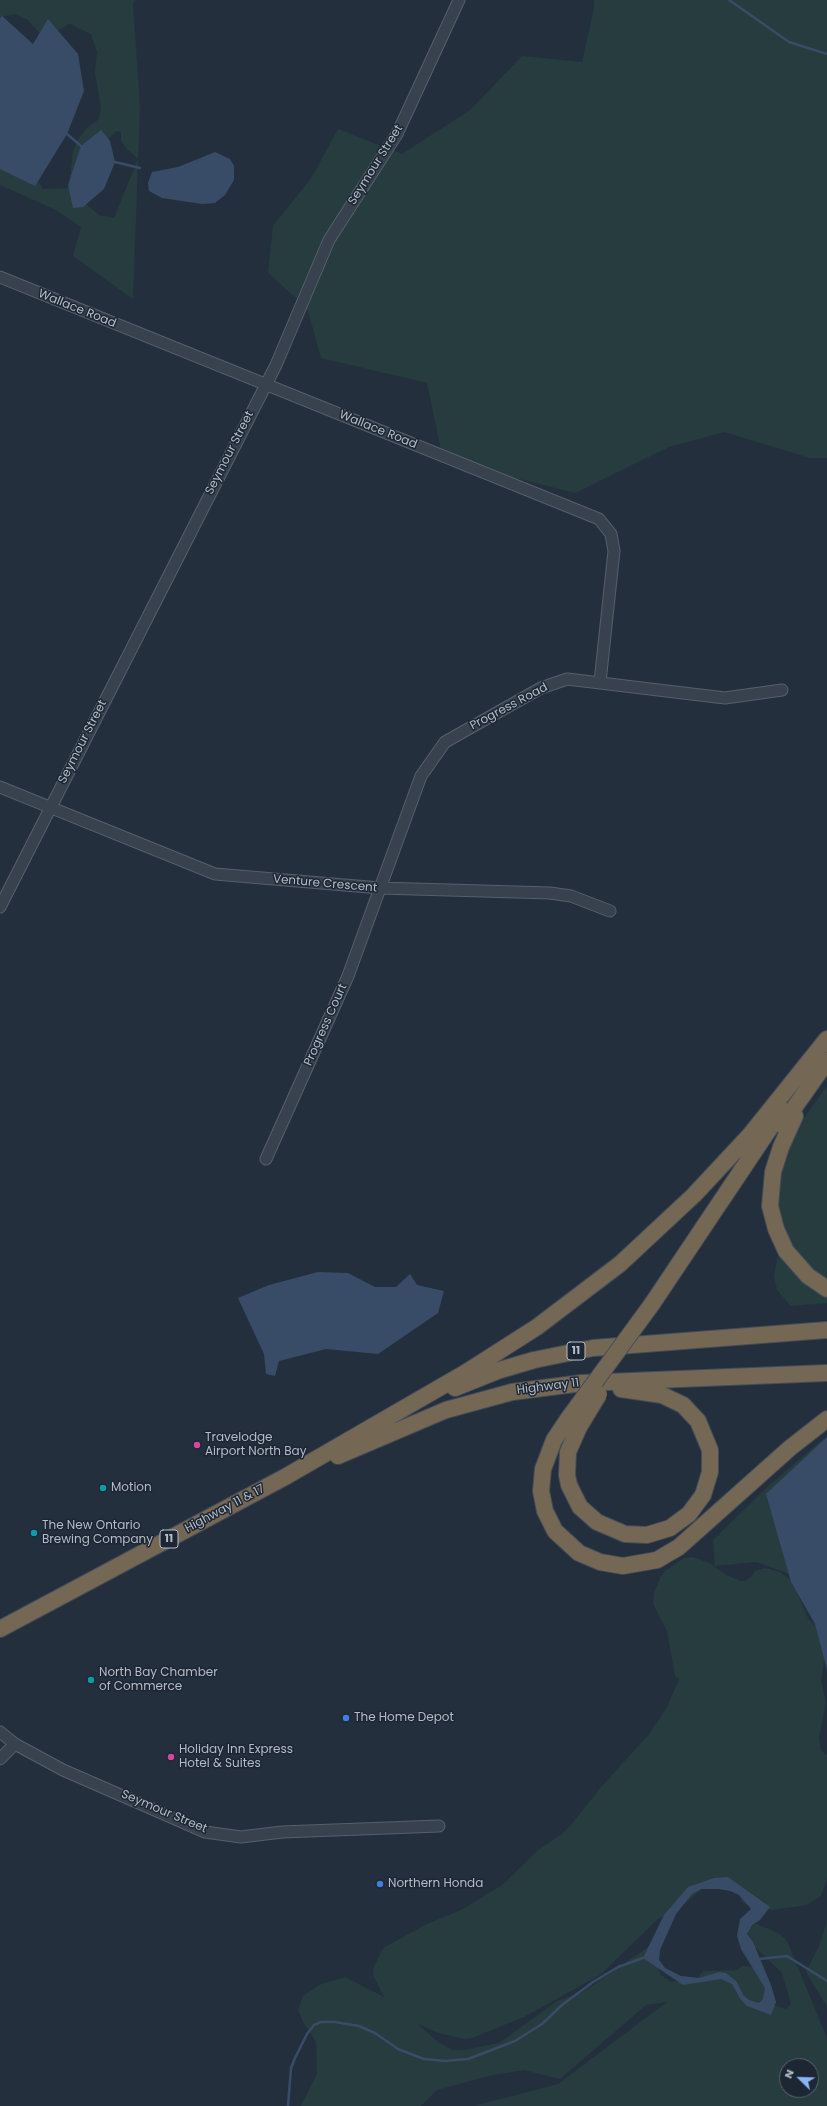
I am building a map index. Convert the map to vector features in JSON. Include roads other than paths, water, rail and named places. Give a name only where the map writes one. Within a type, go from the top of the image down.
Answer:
[{"type":"highway","points":[[655,1308],[827,1039]]},
{"type":"highway","points":[[345,1448],[498,1353],[570,1303],[620,1264],[713,1176],[764,1118],[827,1039]]},
{"type":"highway","points":[[827,1063],[573,1423],[554,1440],[543,1469],[541,1491],[545,1511],[555,1531],[574,1550],[600,1562],[623,1566],[657,1560],[679,1547],[790,1448],[827,1419]]},
{"type":"highway","points":[[827,1063],[787,1132],[773,1172],[770,1194],[770,1206],[776,1229],[786,1251],[808,1276],[827,1289]]},
{"type":"highway","name":"Highway 11","points":[[345,1448],[440,1394],[500,1370],[534,1360],[568,1352],[615,1346],[827,1330]]},
{"type":"highway","name":"Highway 11","points":[[345,1448],[424,1418],[486,1397],[539,1387],[582,1383],[827,1373]]},
{"type":"highway","points":[[486,1397],[616,1389],[652,1392],[683,1405],[698,1421],[710,1450],[711,1460],[708,1478],[703,1495],[697,1505],[680,1522],[659,1532],[647,1535],[625,1534],[597,1522],[580,1507],[569,1485],[568,1452],[573,1423]]},
{"type":"highway","name":"Highway 11 & 17","points":[[0,1629],[285,1478],[345,1448]]},
{"type":"street","name":"Seymour Street","points":[[0,907],[49,808],[276,365],[329,240],[397,134],[459,0]]},
{"type":"street","name":"Wallace Road","points":[[0,277],[599,519],[612,534],[614,551],[600,682]]},
{"type":"street","name":"Progress Road","points":[[380,888],[421,776],[445,742],[541,688],[567,679],[725,698],[782,690]]},
{"type":"street","name":"Venture Crescent","points":[[0,787],[215,874],[380,888],[550,893],[571,896],[610,911]]},
{"type":"street","name":"Progress Court","points":[[266,1158],[348,976],[380,888]]},
{"type":"street","name":"Seymour Street","points":[[0,1732],[15,1744],[64,1770],[205,1832],[241,1837],[282,1832],[439,1826]]},
{"type":"street","points":[[0,1759],[15,1744]]},
{"type":"water","points":[[2,16],[33,44],[48,19],[78,54],[84,91],[67,134],[35,186],[0,169],[0,18]]},
{"type":"water","points":[[101,130],[110,141],[115,162],[104,189],[83,207],[73,208],[68,185],[81,146]]},
{"type":"water","points":[[215,152],[230,159],[234,166],[234,180],[225,195],[215,203],[202,204],[162,198],[149,191],[148,183],[152,172],[178,167]]},
{"type":"water","points":[[318,1272],[348,1273],[375,1287],[396,1287],[410,1274],[417,1285],[444,1291],[438,1313],[378,1354],[326,1349],[279,1361],[275,1376],[266,1374],[264,1354],[238,1298],[269,1285]]},
{"type":"water","points":[[827,1437],[827,1670],[815,1624],[791,1582],[766,1494]]},
{"type":"water","points":[[728,1877],[770,1907],[760,1920],[752,1925],[747,1934],[753,1942],[771,1985],[776,2002],[771,2015],[747,2006],[741,2000],[732,1984],[721,1979],[683,1985],[643,1958],[664,1915],[688,1887],[714,1878]],"holes":[[[701,1889],[719,1889],[730,1891],[739,1895],[751,1909],[740,1919],[737,1936],[741,1949],[765,1988],[763,1999],[759,2003],[749,2000],[743,1995],[737,1982],[726,1973],[719,1972],[699,1978],[681,1976],[665,1968],[659,1960],[660,1950],[676,1914],[692,1894]]]},
{"type":"waterway","points":[[729,0],[789,42],[827,54]]},
{"type":"waterway","points":[[67,134],[81,146]]},
{"type":"waterway","points":[[115,162],[140,168]]},
{"type":"waterway","points":[[759,1959],[787,1956],[827,1981]]},
{"type":"waterway","points":[[288,2106],[291,2068],[307,2034],[314,2025],[321,2022],[335,2022],[359,2026],[375,2033],[398,2049],[424,2059],[445,2061],[468,2059],[515,2041],[542,2024],[562,2005],[593,1982],[618,1967],[643,1958]]},
{"type":"place","name":"Travelodge Airport North Bay","points":[[197,1445]]},
{"type":"place","name":"Motion","points":[[103,1488]]},
{"type":"place","name":"The New Ontario Brewing Company","points":[[34,1533]]},
{"type":"place","name":"North Bay Chamber of Commerce","points":[[91,1680]]},
{"type":"place","name":"The Home Depot","points":[[346,1718]]},
{"type":"place","name":"Holiday Inn Express Hotel & Suites","points":[[171,1757]]},
{"type":"place","name":"Northern Honda","points":[[380,1884]]}]
